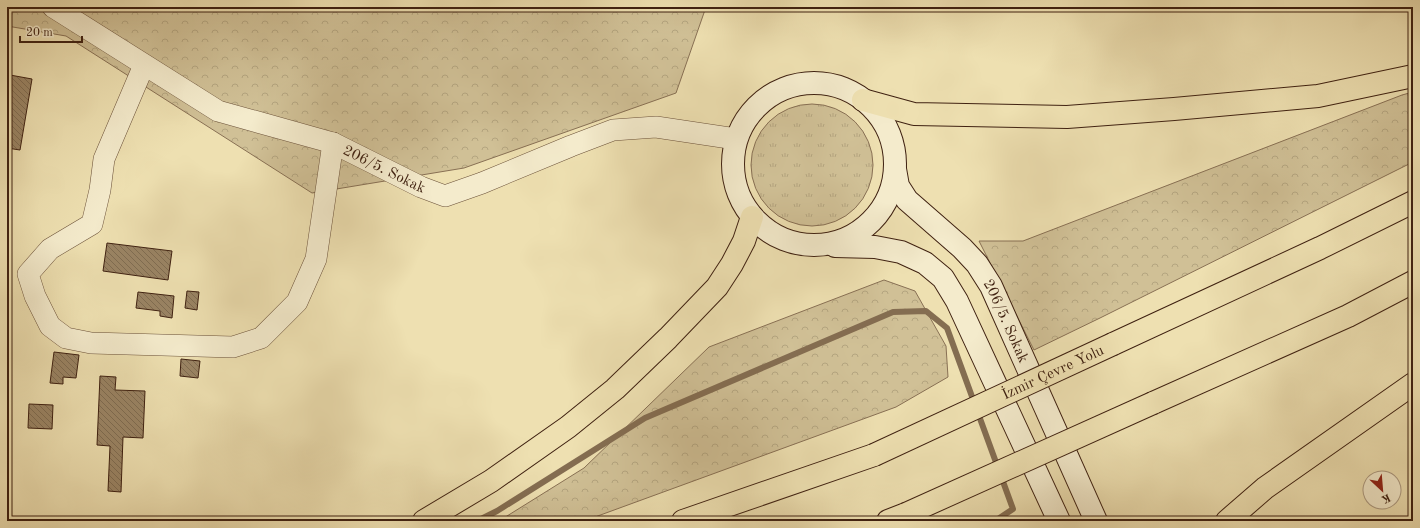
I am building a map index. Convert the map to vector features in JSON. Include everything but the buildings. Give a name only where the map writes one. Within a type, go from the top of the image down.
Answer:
[{"type":"highway","points":[[863,100],[914,114],[1067,117],[1318,96],[1413,76]]},
{"type":"highway","name":"İzmir Çevre Yolu","points":[[683,521],[874,455],[1320,248],[1413,202]]},
{"type":"highway","points":[[424,521],[491,481],[568,427],[615,389],[668,338],[717,287],[732,264],[744,241],[752,217]]},
{"type":"highway","points":[[897,518],[1348,316],[1413,282]]},
{"type":"highway","points":[[1228,521],[1265,488],[1413,384]]},
{"type":"main road","name":"206/5. Sokak","points":[[809,245],[793,243],[778,237],[764,228],[752,217],[738,194],[732,167],[736,140],[742,125],[751,112],[769,97],[790,87],[805,84],[820,84],[836,86],[850,92],[863,100],[874,110],[887,130],[894,152],[898,186],[907,200],[962,248],[977,264],[991,286],[1096,521]]},
{"type":"main road","points":[[809,245],[826,244],[841,240],[868,224],[879,212],[887,198],[895,167]]},
{"type":"main road","points":[[809,245],[874,247],[901,252],[925,263],[943,278],[956,301],[1059,521]]},
{"type":"street","name":"206/5. Sokak","points":[[53,7],[218,111],[333,143],[421,187],[444,196],[482,183],[613,130],[656,127],[736,140]]},
{"type":"street","points":[[144,65],[104,159],[100,190],[92,224],[50,249],[28,274],[35,296],[50,326],[66,338],[91,343],[233,347],[261,338],[297,302],[316,259],[333,143]]},
{"type":"green space","points":[[7,7],[706,7],[676,93],[464,168],[312,193],[66,36],[7,26]]},
{"type":"green space","points":[[1413,92],[1413,162],[1034,350],[979,241],[1023,241]]},
{"type":"green space","points":[[812,104],[836,108],[855,122],[869,141],[873,165],[869,189],[855,208],[836,222],[812,226],[788,222],[769,208],[755,189],[751,165],[755,141],[769,122],[788,108]]},
{"type":"green space","points":[[884,280],[915,291],[946,346],[948,377],[896,407],[584,521],[499,521],[584,468],[709,347]]},
{"type":"waterway","points":[[477,521],[497,511],[645,418],[893,312],[926,311],[947,328],[1013,509],[995,521]]}]
